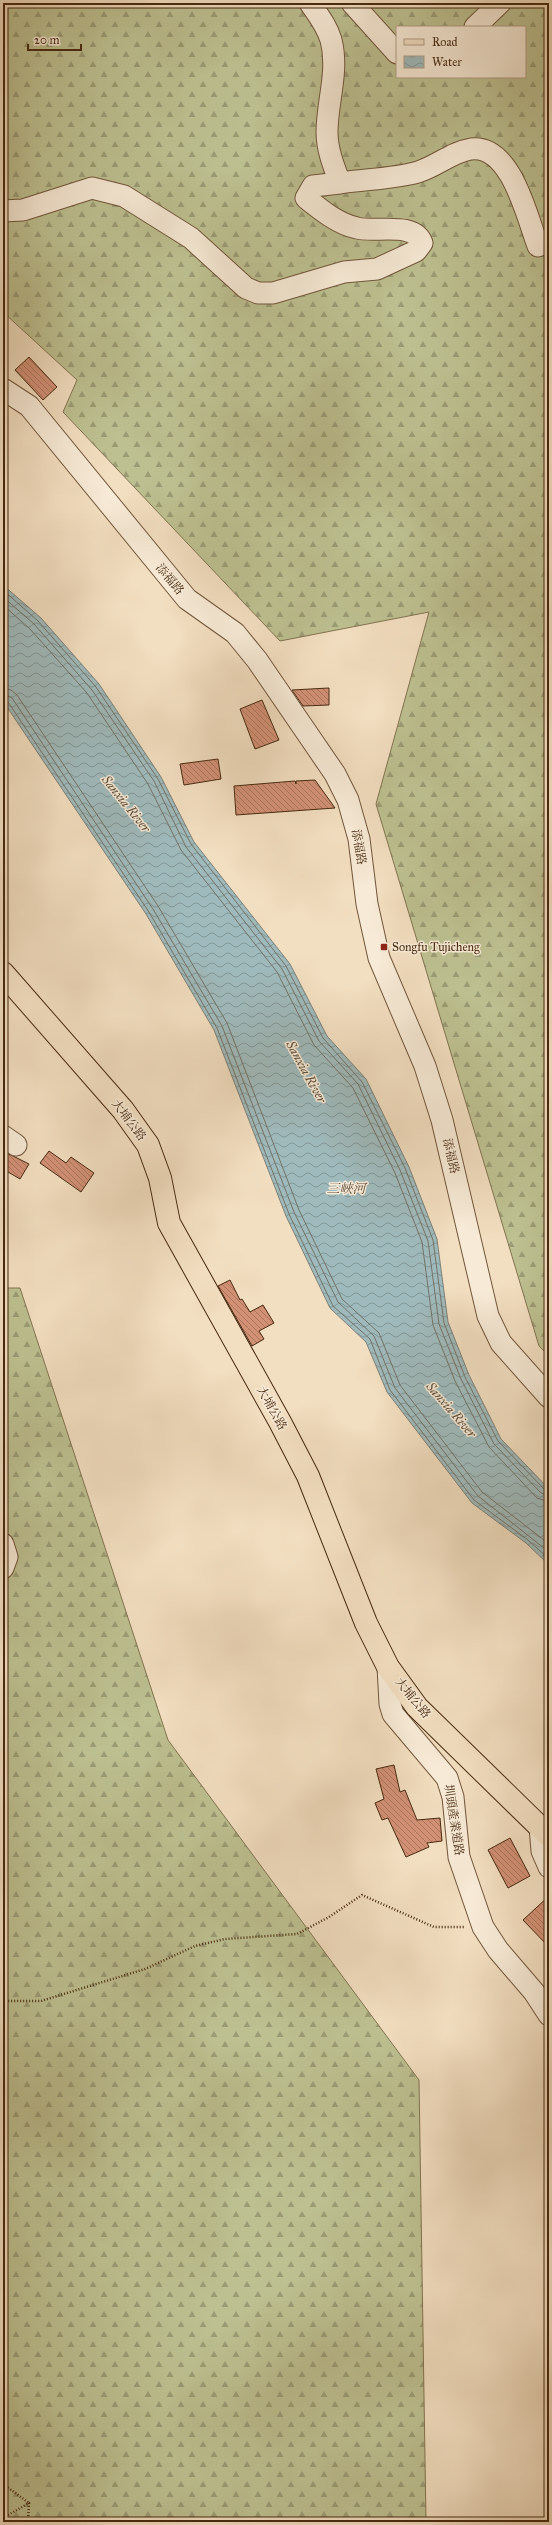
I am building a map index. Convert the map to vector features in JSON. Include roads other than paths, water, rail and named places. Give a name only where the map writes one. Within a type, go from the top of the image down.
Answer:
[{"type":"main road","name":"大埔公路","points":[[3,973],[124,1110],[148,1145],[160,1178],[168,1223],[280,1422],[308,1476],[366,1623],[388,1667],[417,1707],[545,1832]]},
{"type":"street","points":[[310,3],[323,22],[331,41],[334,65],[327,132],[332,163],[340,183]]},
{"type":"street","points":[[352,3],[396,52]]},
{"type":"street","points":[[475,26],[500,3]]},
{"type":"street","points":[[3,211],[23,210],[77,191],[92,188],[124,196],[190,238],[246,288],[258,294],[273,293],[344,272],[377,269],[416,251],[422,243],[420,236],[412,231],[357,229],[340,222],[306,198],[313,186],[419,172],[470,149],[483,148],[496,154],[515,183],[538,246]]},
{"type":"street","name":"添福路","points":[[3,389],[29,406],[187,599],[235,633],[257,660],[335,774],[348,800],[359,839],[367,904],[379,958],[425,1066],[442,1120],[488,1316],[501,1343],[549,1397]]},
{"type":"street","points":[[3,1544],[7,1557],[3,1568]]},
{"type":"street","name":"圳頭產業道路","points":[[388,1667],[390,1704],[393,1714],[441,1769],[449,1782],[459,1857],[482,1927],[498,1950],[534,1992],[549,2015]]},
{"type":"street","points":[[545,1832],[542,1851],[549,1867]]},
{"type":"water","name":"三峽河","points":[[3,585],[41,618],[99,684],[161,777],[194,842],[290,964],[327,1036],[366,1079],[409,1167],[437,1239],[448,1322],[469,1375],[501,1439],[549,1489],[549,1565],[526,1543],[472,1503],[387,1392],[366,1342],[330,1308],[286,1216],[214,1030],[146,914],[3,701]]},
{"type":"place","name":"Songfu Tujicheng","points":[[384,947]]},
{"type":"water label","name":"Sanxia River","points":[[126,804]]},
{"type":"water label","name":"Sanxia River","points":[[306,1072]]},
{"type":"water label","name":"Sanxia River","points":[[451,1410]]}]
